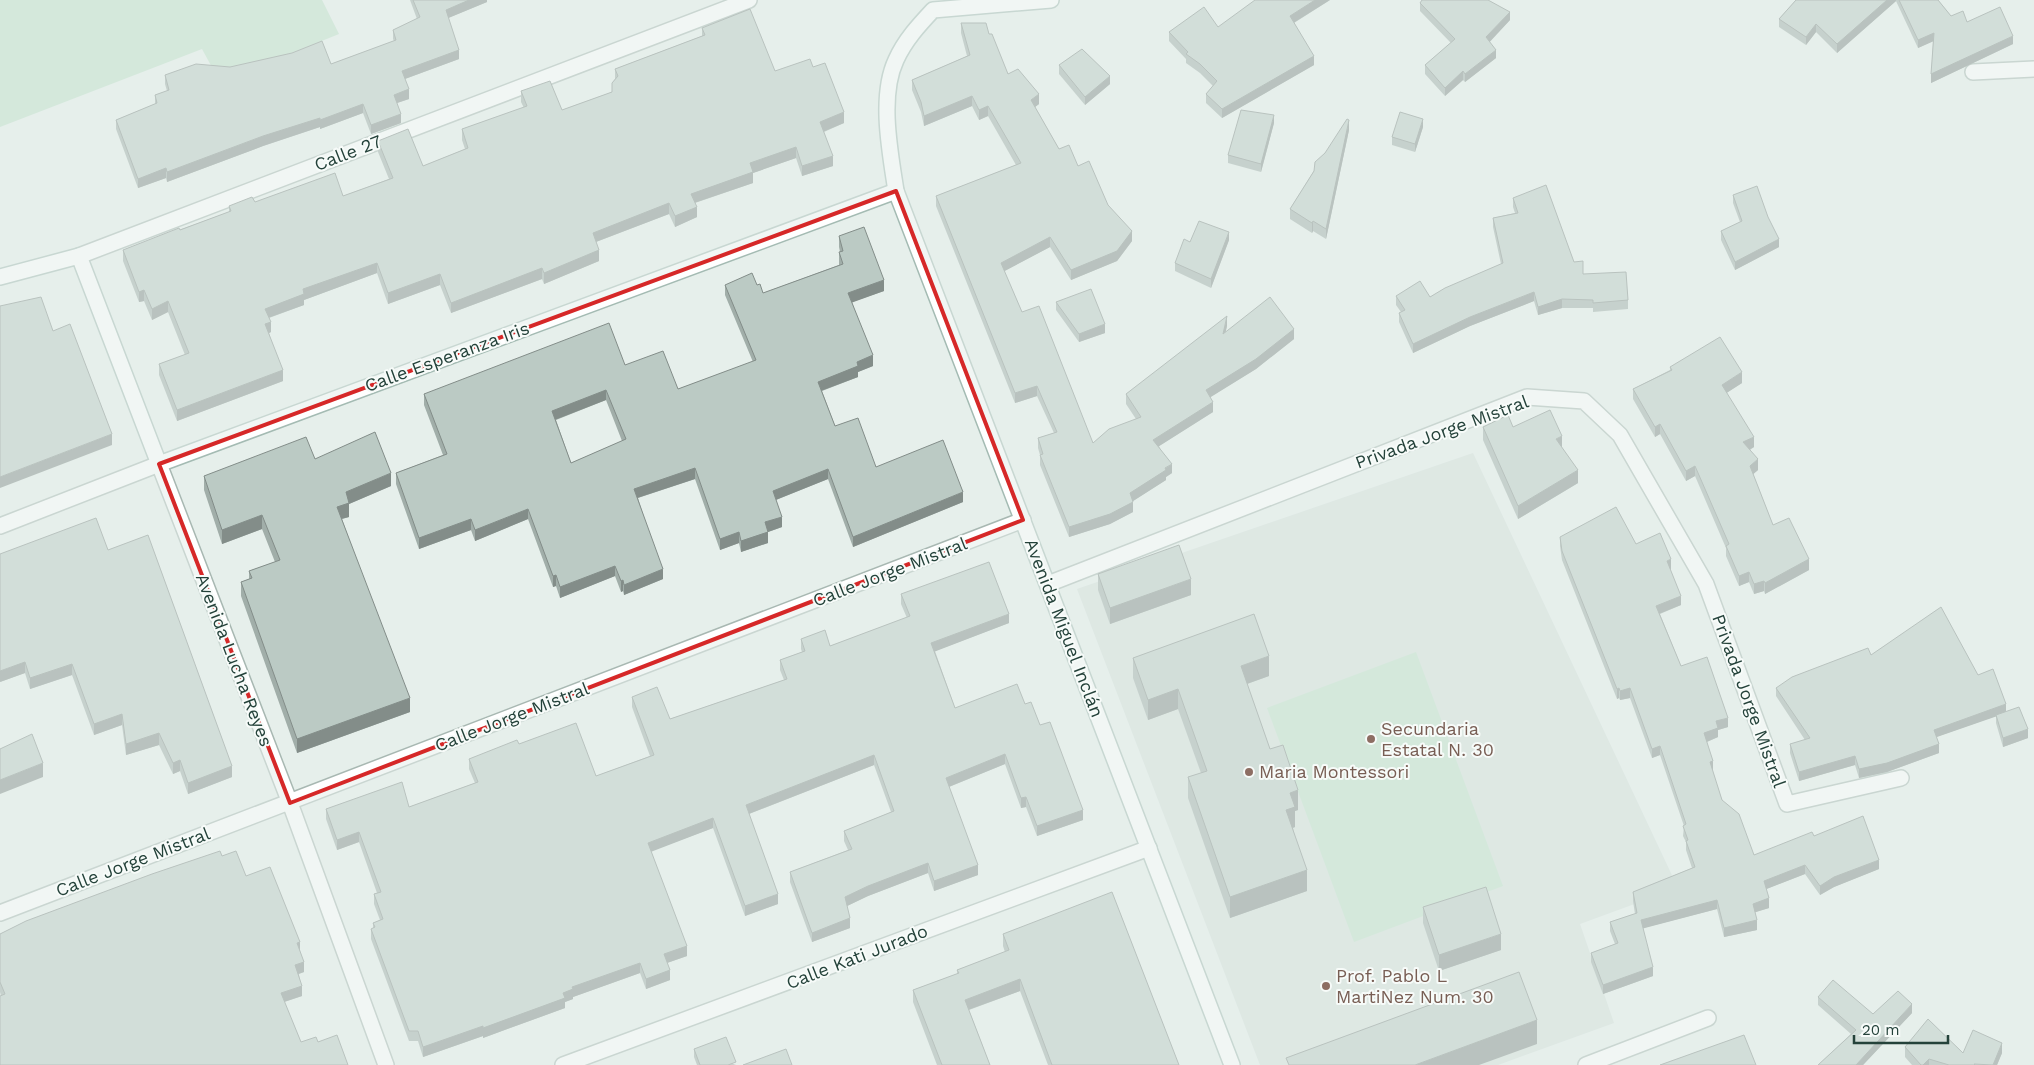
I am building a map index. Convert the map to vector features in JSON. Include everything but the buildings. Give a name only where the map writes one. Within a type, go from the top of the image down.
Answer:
[{"type":"street","name":"Calle 27","points":[[0,277],[79,256],[749,0]]},
{"type":"street","name":"Avenida Miguel Inclán","points":[[1051,0],[933,10],[913,31],[896,60],[889,90],[887,135],[896,191],[1232,1065]]},
{"type":"street","points":[[1973,72],[2034,69]]},
{"type":"street","name":"Calle Esperanza Iris","points":[[0,526],[159,464],[896,191]]},
{"type":"street","name":"Avenida Lucha Reyes","points":[[79,256],[290,803],[386,1065]]},
{"type":"street","name":"Privada Jorge Mistral","points":[[1048,584],[1527,397],[1584,401],[1620,435],[1706,584],[1786,804],[1901,778]]},
{"type":"street","name":"Calle Jorge Mistral","points":[[0,913],[1023,520]]},
{"type":"street","name":"Calle Kati Jurado","points":[[564,1065],[1149,848]]},
{"type":"street","points":[[1586,1065],[1708,1018]]},
{"type":"highlighted area","points":[[896,191],[1023,520],[290,803],[159,464]]},
{"type":"shaded area","name":"Secundaria Estatal N. 30","points":[[1473,453],[1678,888],[1580,924],[1614,1023],[1498,1065],[1260,1065],[1077,589]]},
{"type":"green space","points":[[0,0],[322,0],[339,34],[220,82],[202,49],[0,127]]},
{"type":"green space","points":[[1416,652],[1503,886],[1354,942],[1267,708]]},
{"type":"place","name":"Secundaria Estatal N. 30","points":[[1371,739]]},
{"type":"place","name":"Maria Montessori","points":[[1249,772]]},
{"type":"place","name":"Prof. Pablo L MartiNez Num. 30","points":[[1326,986]]}]
